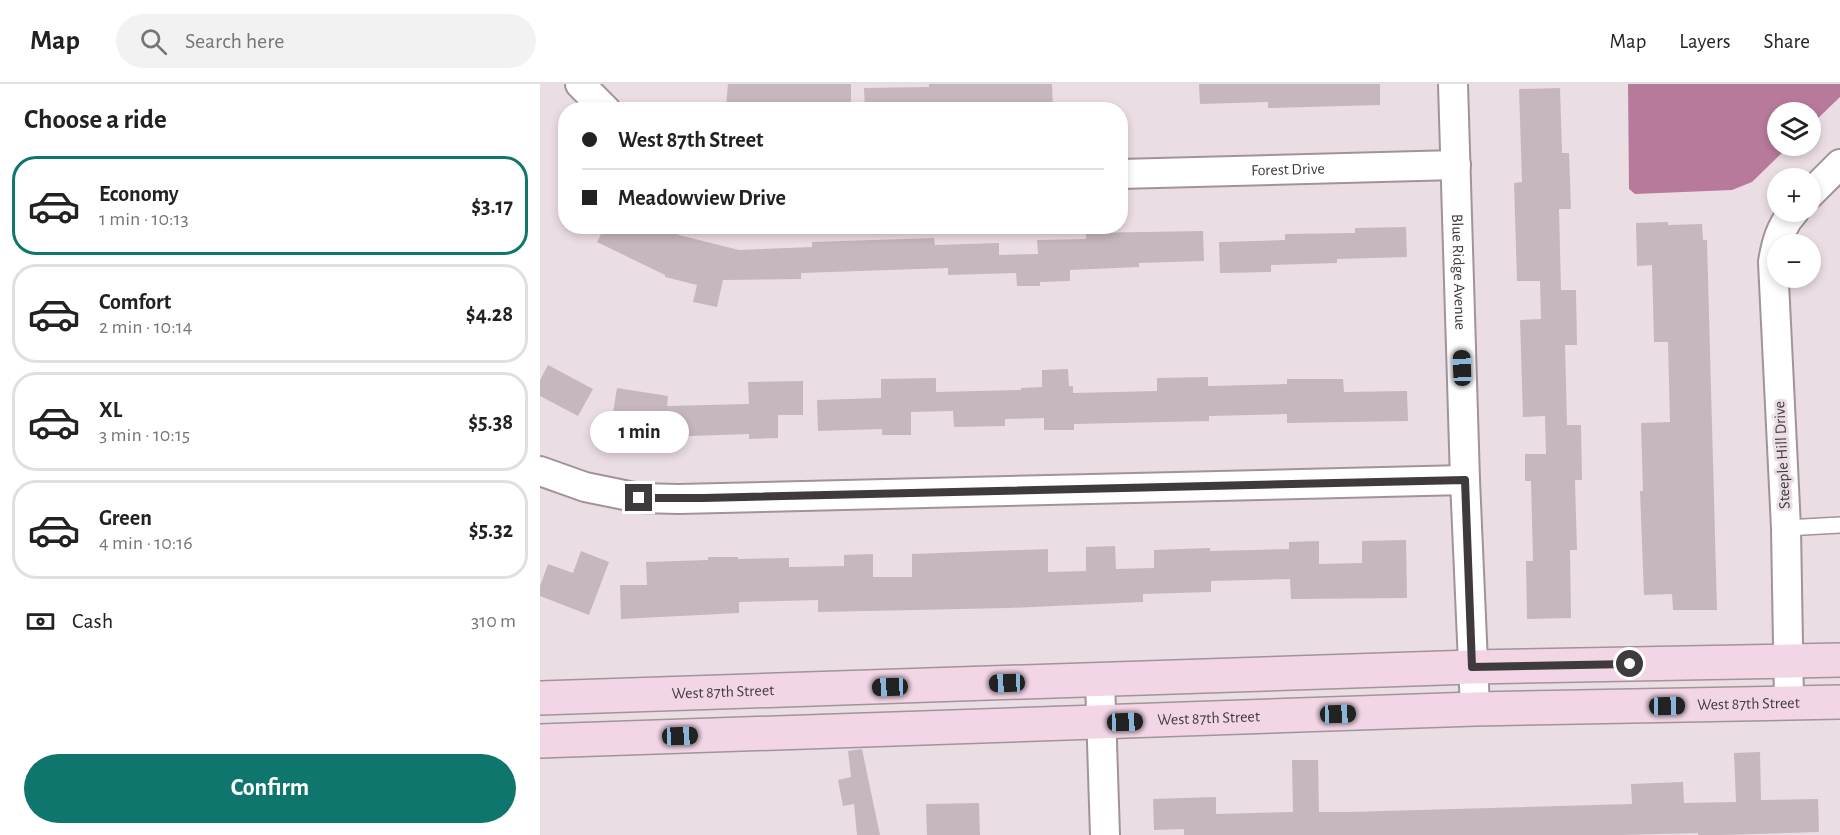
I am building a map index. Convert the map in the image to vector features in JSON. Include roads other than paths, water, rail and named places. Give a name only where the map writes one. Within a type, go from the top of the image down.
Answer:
[{"type":"main road","name":"West 87th Street","points":[[540,698],[1472,667],[1840,660]]},
{"type":"main road","name":"West 87th Street","points":[[540,741],[1475,709],[1840,702]]},
{"type":"street","points":[[580,84],[598,102]]},
{"type":"street","name":"Blue Ridge Avenue","points":[[1453,84],[1465,480],[1475,709]]},
{"type":"street","points":[[1821,183],[1840,164]]},
{"type":"street","name":"Forest Drive","points":[[1128,174],[1456,165]]},
{"type":"street","name":"Steeple Hill Drive","points":[[1785,222],[1773,262],[1786,528],[1790,704]]},
{"type":"street","points":[[540,471],[585,487],[639,498],[680,499],[1465,480]]},
{"type":"street","points":[[1100,681],[1105,835]]},
{"type":"lane","points":[[1786,528],[1840,525]]}]
